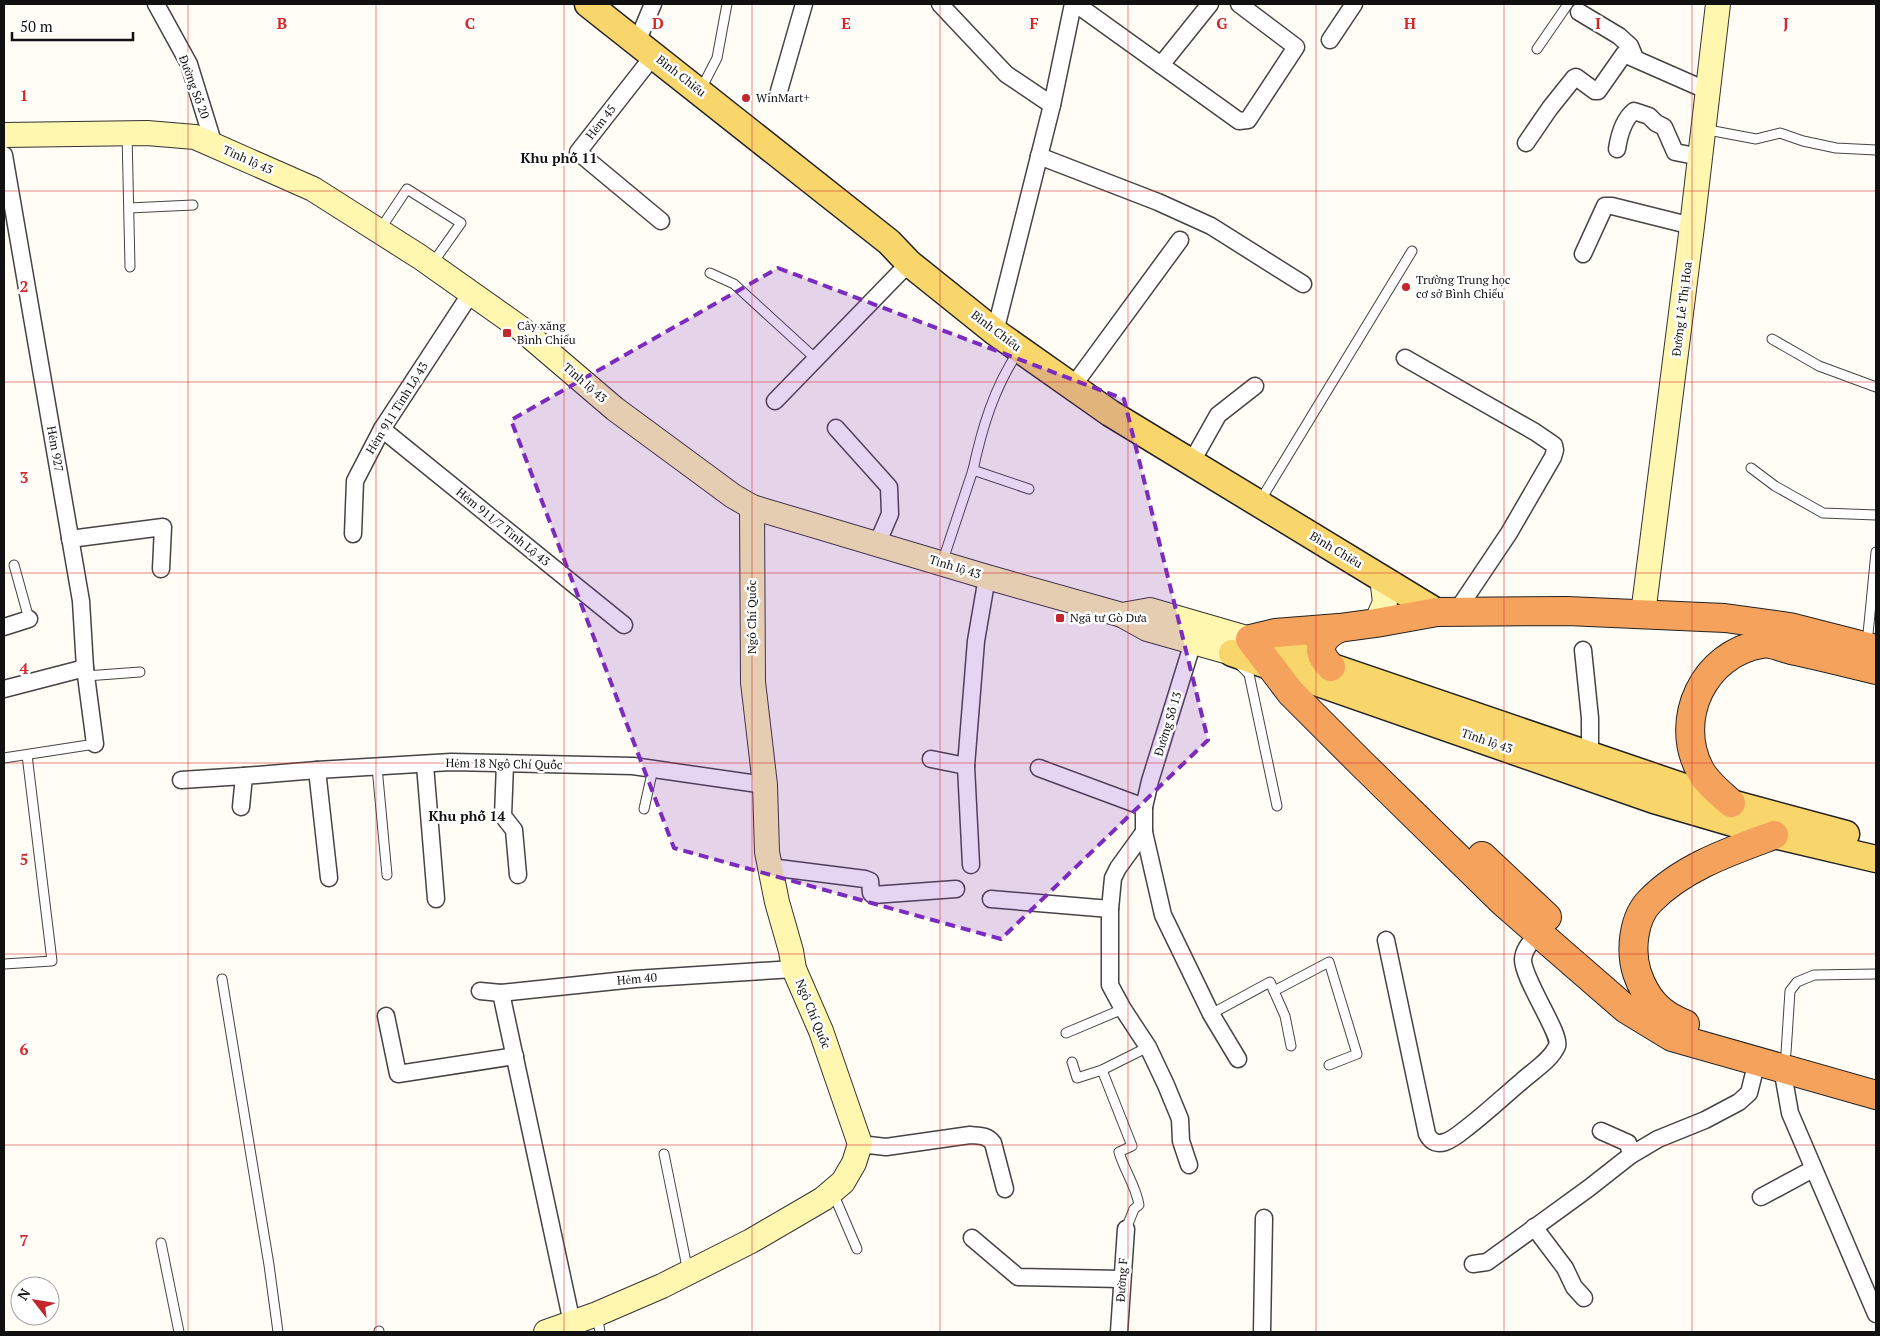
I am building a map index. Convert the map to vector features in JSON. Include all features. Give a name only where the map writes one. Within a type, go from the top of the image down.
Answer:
[{"type":"highway","points":[[1262,655],[1274,633],[1339,628],[1447,612],[1567,611],[1725,618],[1790,627],[1873,655]]},
{"type":"highway","points":[[1646,614],[1689,628],[1763,643],[1873,655]]},
{"type":"highway","points":[[1331,667],[1321,655],[1321,648],[1324,640],[1339,628]]},
{"type":"highway","points":[[1731,803],[1700,770],[1691,740],[1693,704],[1707,676],[1723,661],[1743,649],[1763,643]]},
{"type":"highway","points":[[1262,655],[1301,703],[1504,903],[1626,1009],[1672,1037],[1876,1078]]},
{"type":"highway","points":[[1262,655],[1620,987],[1642,1001],[1652,1002]]},
{"type":"highway","points":[[1774,835],[1721,855],[1668,885],[1648,902],[1635,933],[1633,950],[1635,967],[1640,982],[1652,1002],[1670,1018],[1876,1095]]},
{"type":"main road","name":"Bình Chiểu","points":[[588,4],[889,242],[909,263],[1020,350],[1110,413],[1382,578],[1447,612]]},
{"type":"main road","name":"Đường Lê Thị Hoa","points":[[1646,614],[1718,4]]},
{"type":"main road","name":"Tỉnh lộ 43","points":[[4,135],[147,133],[195,137],[313,190],[471,292],[519,327],[615,409],[733,496],[752,507],[1122,615],[1147,629],[1193,642],[1331,667],[1867,848]]},
{"type":"main road","name":"Ngô Chí Quốc","points":[[752,507],[753,682],[765,785],[767,852],[777,902],[791,950],[794,968],[821,1031],[860,1144]]},
{"type":"main road","points":[[1376,623],[1385,602],[1382,578]]},
{"type":"main road","name":"Tỉnh lộ 43","points":[[1122,615],[1150,610],[1262,655],[1654,800],[1774,835],[1867,848]]},
{"type":"main road","points":[[546,1332],[572,1323],[599,1323],[688,1273],[751,1241],[822,1198],[843,1182],[854,1163],[860,1144]]},
{"type":"street","name":"Đường Số 20","points":[[156,4],[189,64],[214,145]]},
{"type":"street","points":[[646,49],[653,4]]},
{"type":"street","points":[[779,91],[804,4]]},
{"type":"street","points":[[940,4],[1006,74],[1052,105]]},
{"type":"street","points":[[995,332],[1052,105],[1075,4],[1238,121],[1248,120],[1296,47],[1239,4]]},
{"type":"street","points":[[1161,65],[1210,4]]},
{"type":"street","points":[[1330,40],[1354,4]]},
{"type":"street","points":[[1573,8],[1619,36],[1630,46],[1635,58]]},
{"type":"street","name":"Hẻm 45","points":[[646,49],[578,152],[661,221]]},
{"type":"street","points":[[1526,143],[1574,78],[1576,77],[1598,91],[1624,54],[1708,91]]},
{"type":"street","points":[[1617,149],[1618,137],[1625,122],[1634,111],[1649,116],[1656,123],[1664,127],[1675,152],[1700,157]]},
{"type":"street","name":"Hẻm 927","points":[[4,155],[81,601],[85,672],[95,744]]},
{"type":"street","points":[[1039,156],[1158,202],[1210,226],[1303,284]]},
{"type":"street","points":[[1583,254],[1605,206],[1612,206],[1692,226]]},
{"type":"street","points":[[1073,386],[1180,240]]},
{"type":"street","points":[[775,401],[909,263]]},
{"type":"street","name":"Hẻm 911 Tỉnh Lộ 43","points":[[353,534],[355,481],[382,429],[471,292]]},
{"type":"street","points":[[1405,358],[1535,432],[1554,445],[1555,450],[1553,457],[1509,533],[1447,612]]},
{"type":"street","points":[[1190,462],[1218,415],[1255,386]]},
{"type":"street","points":[[836,428],[889,487],[890,514],[877,544]]},
{"type":"street","name":"Hẻm 911/7 Tỉnh Lộ 43","points":[[382,429],[624,625]]},
{"type":"street","points":[[70,539],[163,527],[161,569]]},
{"type":"street","points":[[971,865],[966,766],[972,678],[987,577]]},
{"type":"street","points":[[4,627],[28,619]]},
{"type":"street","name":"Đường Số 13","points":[[1193,642],[1144,806],[1144,832],[1163,915],[1211,1014],[1238,1059]]},
{"type":"street","points":[[1583,650],[1590,718],[1590,756]]},
{"type":"street","points":[[4,689],[85,672]]},
{"type":"street","points":[[931,760],[966,766]]},
{"type":"street","name":"Hẻm 18 Ngô Chí Quốc","points":[[181,780],[451,762],[633,766],[765,785]]},
{"type":"street","points":[[505,764],[503,816],[514,830],[518,875]]},
{"type":"street","points":[[425,765],[436,899]]},
{"type":"street","points":[[1039,768],[1144,806]]},
{"type":"street","points":[[317,770],[329,878]]},
{"type":"street","points":[[241,807],[244,776]]},
{"type":"street","points":[[1144,832],[1113,878],[1110,909],[1110,985],[1148,1047],[1180,1119],[1181,1141],[1189,1165]]},
{"type":"street","points":[[770,866],[868,880],[874,895],[956,889]]},
{"type":"street","points":[[991,899],[1110,909]]},
{"type":"street","points":[[1386,940],[1427,1134],[1430,1140],[1435,1143],[1441,1143],[1450,1141],[1466,1128],[1545,1060],[1557,1047],[1558,1040],[1542,1010],[1524,964],[1526,950],[1538,933]]},
{"type":"street","name":"Hẻm 40","points":[[480,991],[501,993],[635,979],[794,968]]},
{"type":"street","points":[[501,993],[572,1323]]},
{"type":"street","points":[[386,1016],[398,1074],[515,1056]]},
{"type":"street","points":[[1473,1264],[1487,1262],[1631,1155],[1658,1139],[1705,1120],[1739,1102],[1749,1093],[1772,1057]]},
{"type":"street","points":[[1772,1057],[1790,1114],[1876,1314]]},
{"type":"street","points":[[1601,1131],[1628,1143],[1631,1155]]},
{"type":"street","points":[[860,1144],[886,1147],[970,1134],[984,1136],[993,1143],[1005,1189]]},
{"type":"street","points":[[1761,1197],[1813,1169]]},
{"type":"street","points":[[1262,1332],[1264,1218]]},
{"type":"street","points":[[1534,1227],[1565,1268],[1574,1287],[1584,1298]]},
{"type":"street","name":"Đường F","points":[[1119,1332],[1126,1229]]},
{"type":"street","points":[[972,1238],[1018,1278],[1122,1279]]},
{"type":"lane","points":[[700,91],[717,58],[727,4]]},
{"type":"lane","points":[[1537,49],[1573,8]]},
{"type":"lane","points":[[1703,128],[1756,139],[1780,133],[1803,141],[1836,148],[1876,150]]},
{"type":"lane","points":[[128,133],[130,267]]},
{"type":"lane","points":[[379,231],[407,189],[462,223],[431,265]]},
{"type":"lane","points":[[129,208],[193,204]]},
{"type":"lane","points":[[1259,504],[1412,251]]},
{"type":"lane","points":[[710,273],[734,284],[816,358]]},
{"type":"lane","points":[[1772,339],[1819,366],[1876,387]]},
{"type":"lane","points":[[942,564],[973,470],[990,407],[1007,369],[1020,350]]},
{"type":"lane","points":[[1751,468],[1775,486],[1823,513],[1876,515]]},
{"type":"lane","points":[[973,470],[1029,489]]},
{"type":"lane","points":[[1873,655],[1876,552]]},
{"type":"lane","points":[[14,565],[28,619]]},
{"type":"lane","points":[[1262,655],[1248,674],[1277,806]]},
{"type":"lane","points":[[85,672],[140,672]]},
{"type":"lane","points":[[4,758],[95,744]]},
{"type":"lane","points":[[4,964],[52,961],[27,755]]},
{"type":"lane","points":[[377,767],[388,875]]},
{"type":"lane","points":[[644,809],[653,769]]},
{"type":"lane","points":[[1274,991],[1329,962],[1358,1054],[1330,1065]]},
{"type":"lane","points":[[1772,1057],[1790,991],[1797,982],[1814,975],[1876,974]]},
{"type":"lane","points":[[222,979],[278,1332]]},
{"type":"lane","points":[[1211,1014],[1270,982],[1285,1016],[1291,1046]]},
{"type":"lane","points":[[1066,1033],[1123,1009]]},
{"type":"lane","points":[[1072,1062],[1077,1078],[1102,1070],[1148,1047]]},
{"type":"lane","points":[[1102,1070],[1132,1146],[1119,1152],[1139,1205],[1134,1209],[1126,1229]]},
{"type":"lane","points":[[664,1154],[688,1273]]},
{"type":"lane","points":[[832,1191],[857,1249]]},
{"type":"lane","points":[[161,1243],[179,1332]]},
{"type":"highlighted area","points":[[778,268],[1124,399],[1208,740],[1001,939],[674,848],[511,420]]},
{"type":"place","name":"WinMart+","points":[[746,98]]},
{"type":"place","name":"Trường Trung học cơ sở Bình Chiểu","points":[[1406,287]]},
{"type":"place","name":"Cây xăng Bình Chiểu","points":[[507,333]]},
{"type":"place","name":"Ngã tư Gò Dưa","points":[[1060,618]]},
{"type":"district","name":"Khu phố 11","points":[[559,158]]},
{"type":"district","name":"Khu phố 14","points":[[467,816]]}]
